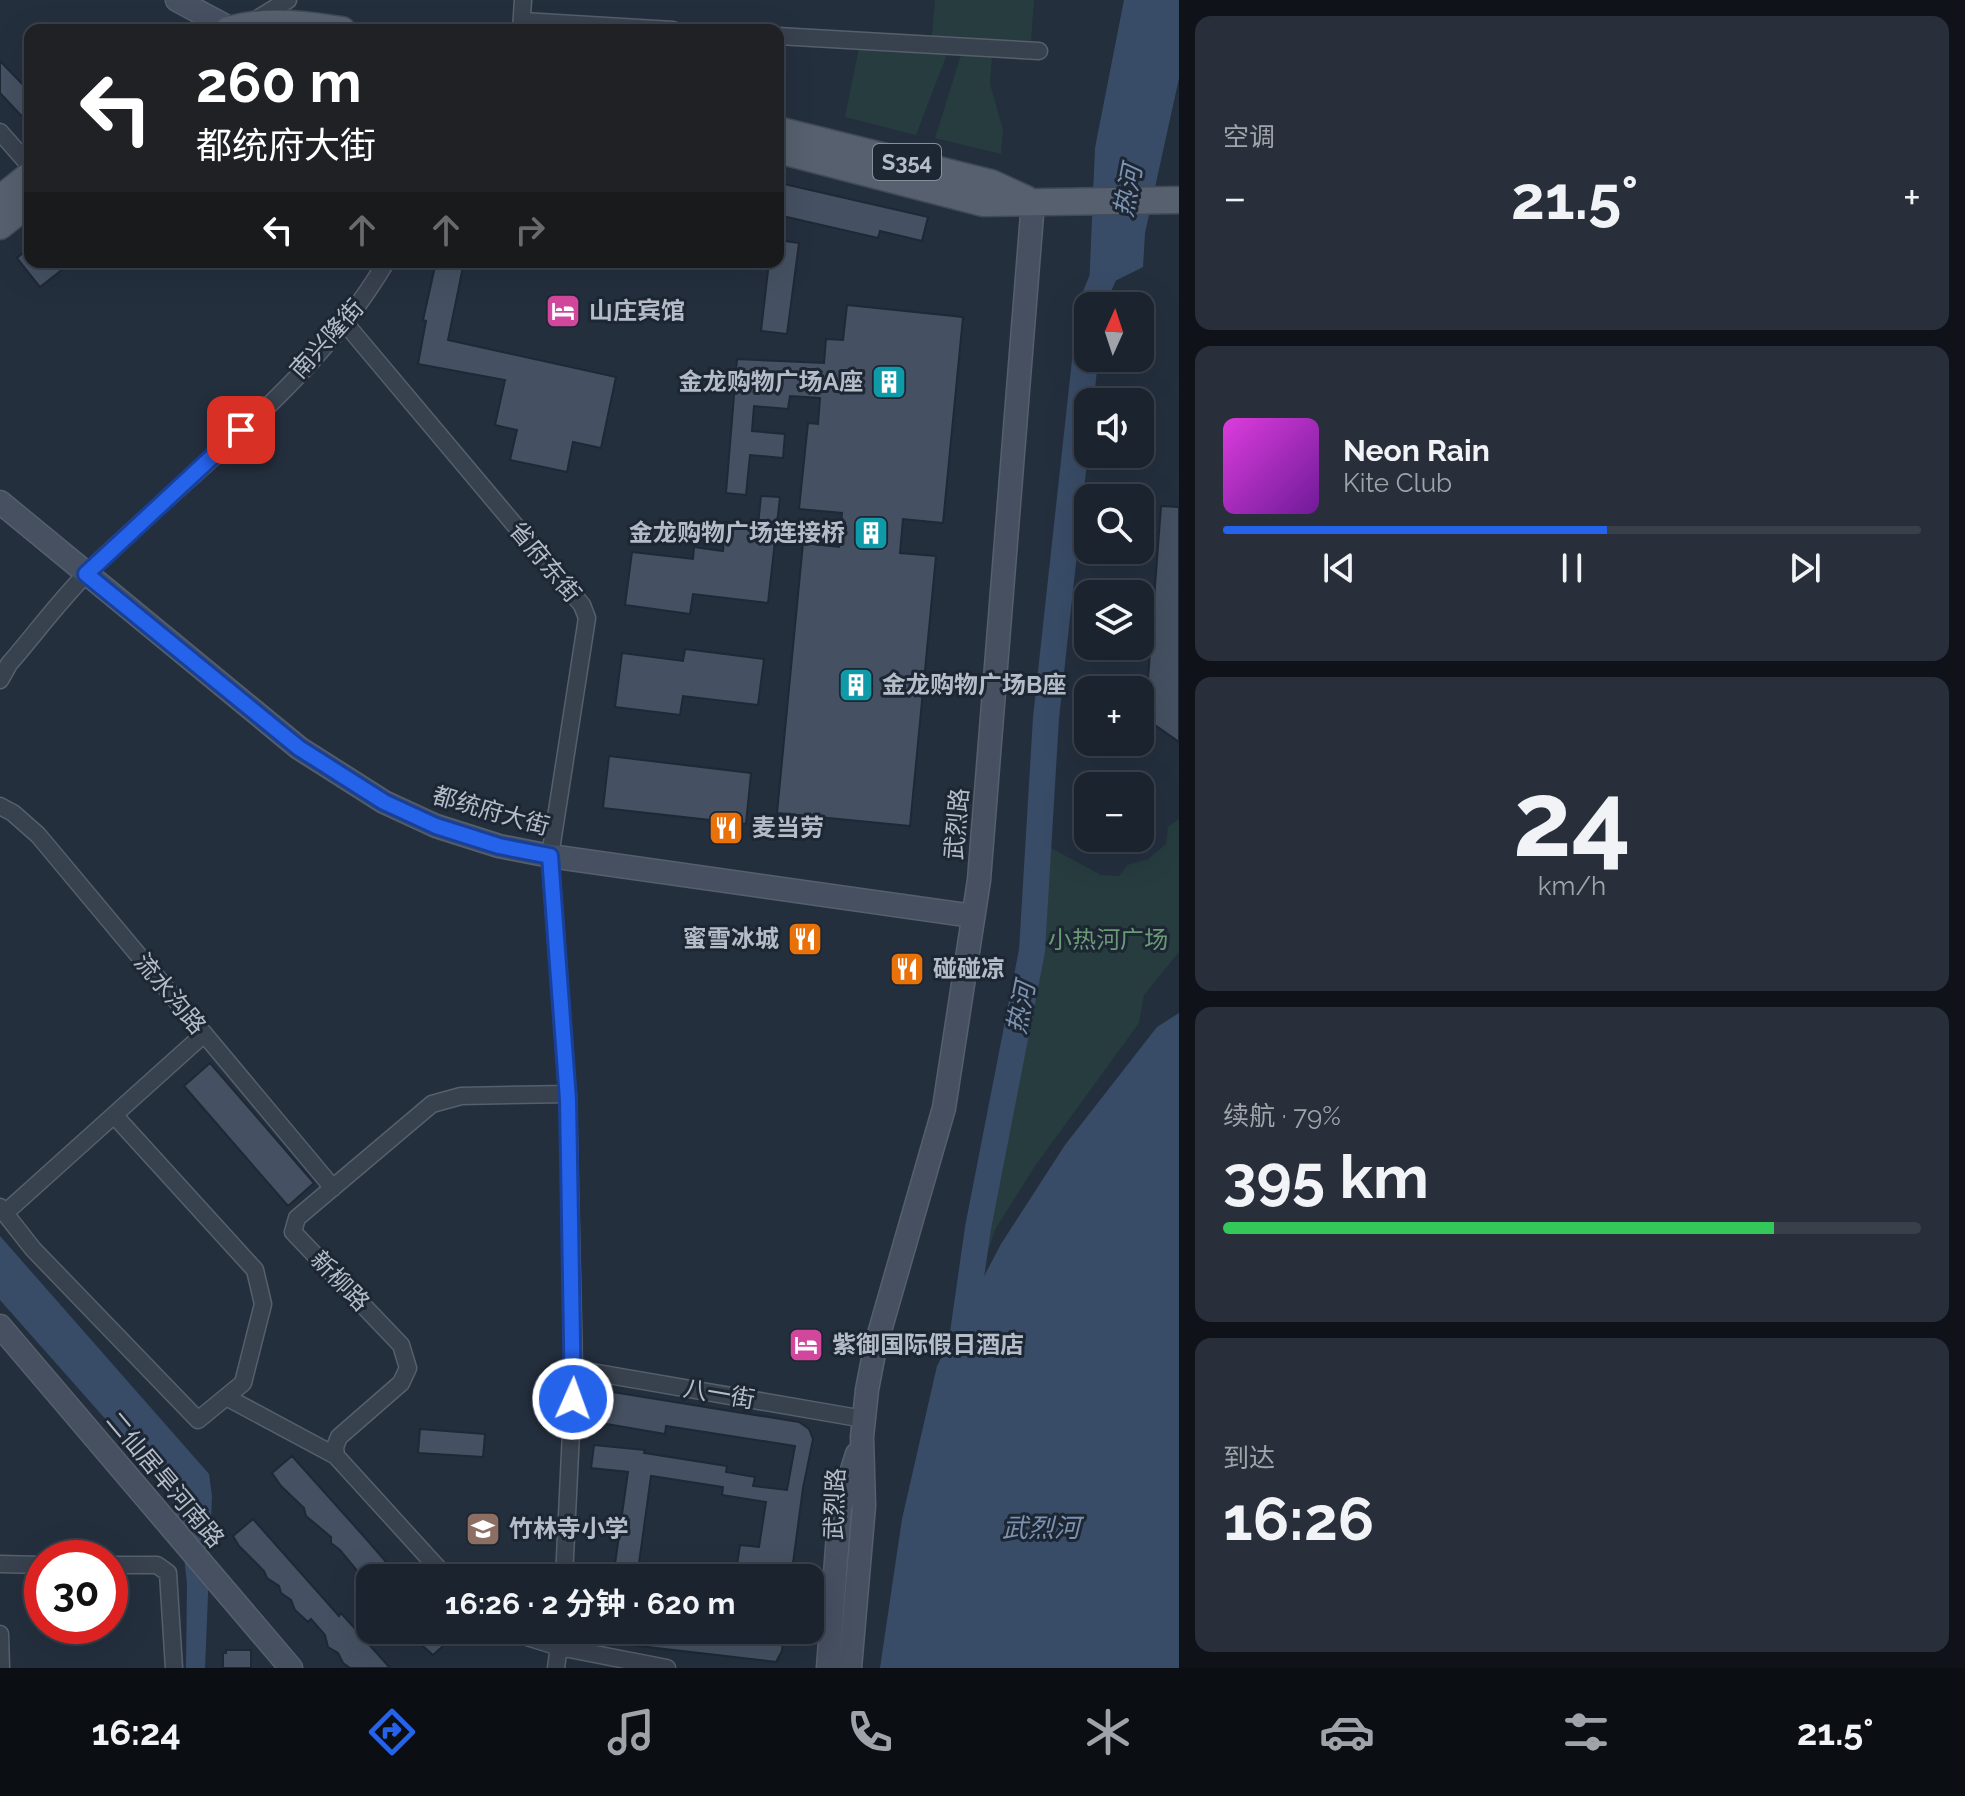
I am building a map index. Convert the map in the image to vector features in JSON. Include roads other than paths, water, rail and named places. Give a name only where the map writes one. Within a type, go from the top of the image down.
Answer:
[{"type":"main road","points":[[177,0],[228,24]]},
{"type":"main road","points":[[268,24],[298,24]]},
{"type":"main road","name":"S354","points":[[784,131],[991,183],[1033,202]]},
{"type":"main road","name":"S354","points":[[784,152],[983,203],[1033,202]]},
{"type":"main road","points":[[0,199],[24,180]]},
{"type":"main road","points":[[1033,202],[1171,201]]},
{"type":"main road","name":"武烈路","points":[[828,1668],[840,1508],[863,1428],[875,1348],[944,1108],[973,916],[980,864],[1033,202]]},
{"type":"main road","points":[[0,226],[24,207]]},
{"type":"main road","name":"都统府大街","points":[[0,502],[299,748],[384,802],[436,826],[499,846],[550,856],[973,916]]},
{"type":"main road","name":"二仙居旱河南路","points":[[0,1326],[291,1668]]},
{"type":"main road","name":"武烈路","points":[[850,1668],[864,1506],[863,1428]]},
{"type":"street","points":[[243,24],[288,0]]},
{"type":"street","points":[[522,24],[523,0]]},
{"type":"street","points":[[784,36],[1039,51]]},
{"type":"street","points":[[0,132],[24,159]]},
{"type":"street","name":"南兴隆街","points":[[0,680],[9,664],[86,574],[241,430],[345,323],[382,268]]},
{"type":"street","name":"省府东街","points":[[345,323],[582,605],[587,618],[587,635],[550,856],[568,1094],[574,1369],[565,1564]]},
{"type":"street","name":"流水沟路","points":[[0,806],[38,835],[333,1188]]},
{"type":"street","points":[[114,1115],[255,1270],[263,1304],[243,1383],[198,1420],[33,1249],[2,1210],[204,1034]]},
{"type":"street","name":"新柳路","points":[[336,1456],[339,1437],[401,1383],[408,1368],[401,1345],[293,1232],[297,1218],[432,1104],[461,1096],[568,1094]]},
{"type":"street","name":"八一街","points":[[574,1369],[863,1428]]},
{"type":"street","points":[[226,1397],[336,1456],[434,1564]]},
{"type":"street","points":[[0,1564],[24,1565]]},
{"type":"street","points":[[128,1565],[157,1565],[168,1573],[174,1668]]},
{"type":"street","points":[[0,1634],[1,1668]]},
{"type":"street","points":[[556,1668],[559,1644]]},
{"type":"street","points":[[578,1644],[667,1668]]},
{"type":"water","points":[[1124,0],[1179,0],[1179,78],[1145,233],[1143,267],[1105,286],[1089,290],[1095,148]]},
{"type":"water","name":"武烈河","points":[[1179,1013],[1179,1668],[880,1668],[902,1519],[937,1366],[1001,1244],[1065,1145],[1157,1027]]},
{"type":"water","points":[[0,1236],[209,1474],[212,1496],[205,1668],[186,1668],[187,1584],[182,1538],[170,1492],[0,1300]]},
{"type":"waterway","name":"热河","points":[[1097,292],[1111,258]]},
{"type":"waterway","name":"热河","points":[[962,1340],[978,1228],[1032,951],[1046,718],[1084,372]]},
{"type":"place","name":"山庄宾馆","points":[[563,311]]},
{"type":"place","name":"金龙购物广场A座","points":[[889,382]]},
{"type":"place","name":"金龙购物广场连接桥","points":[[871,533]]},
{"type":"place","name":"金龙购物广场B座","points":[[856,685]]},
{"type":"place","name":"麦当劳","points":[[726,828]]},
{"type":"place","name":"蜜雪冰城","points":[[805,939]]},
{"type":"place","name":"碰碰凉","points":[[907,969]]},
{"type":"place","name":"紫御国际假日酒店","points":[[806,1345]]},
{"type":"place","name":"竹林寺小学","points":[[483,1529]]},
{"type":"park label","name":"小热河广场","points":[[1108,940]]}]
